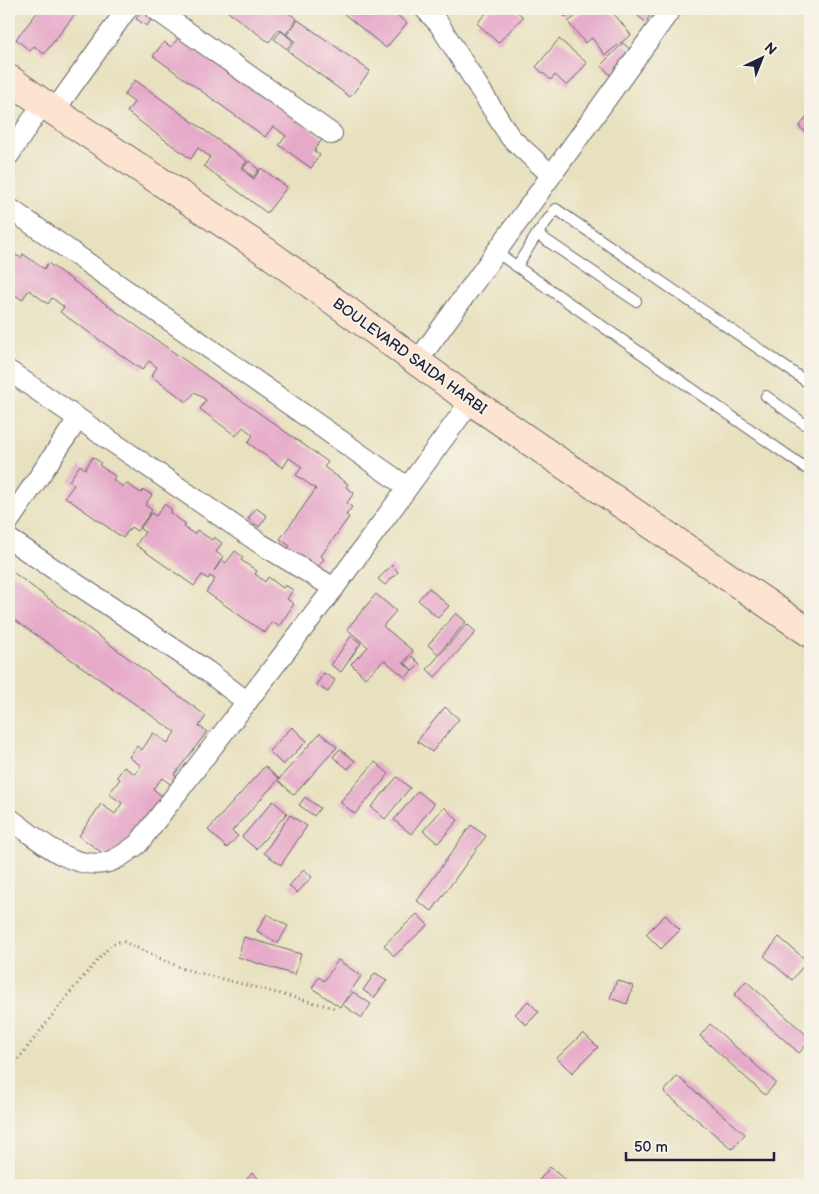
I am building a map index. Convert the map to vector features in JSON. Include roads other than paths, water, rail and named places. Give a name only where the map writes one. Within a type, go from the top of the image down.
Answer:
[{"type":"street","points":[[9,155],[127,9]]},
{"type":"street","points":[[155,9],[332,134]]},
{"type":"street","points":[[425,9],[439,24],[510,137],[551,175]]},
{"type":"street","points":[[417,362],[671,9]]},
{"type":"street","name":"BOULEVARD SAIDA HARBI","points":[[9,79],[268,253],[417,362],[810,633]]},
{"type":"street","points":[[9,208],[407,487]]},
{"type":"street","points":[[9,372],[261,544],[334,588]]},
{"type":"street","points":[[9,818],[64,856],[84,863],[105,863],[121,856],[138,844],[334,588],[472,400]]},
{"type":"street","points":[[9,521],[78,419]]},
{"type":"street","points":[[9,539],[207,671],[247,702]]},
{"type":"lane","points":[[517,266],[537,234],[556,209],[810,384]]},
{"type":"lane","points":[[537,234],[636,301]]},
{"type":"lane","points":[[496,252],[810,471]]},
{"type":"lane","points":[[766,396],[810,428]]}]
